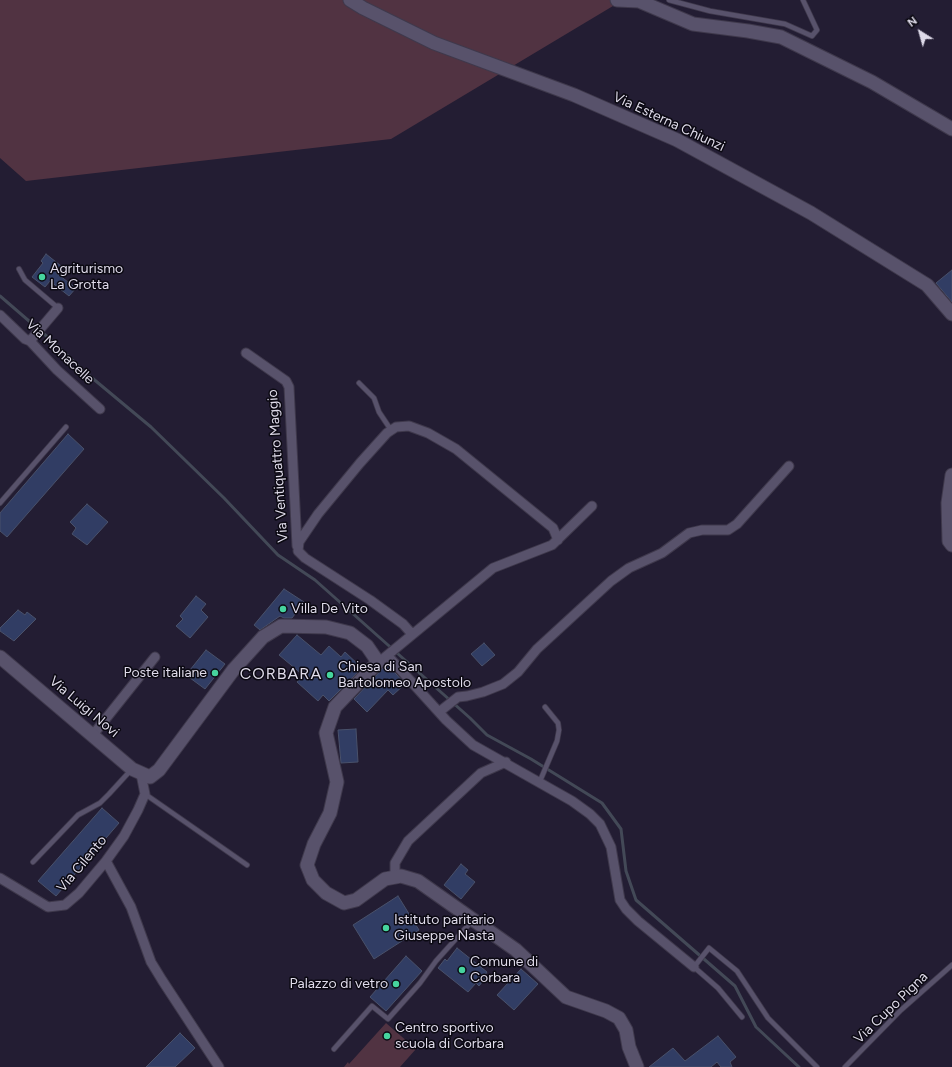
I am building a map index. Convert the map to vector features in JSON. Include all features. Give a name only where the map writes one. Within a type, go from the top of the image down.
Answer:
[{"type":"main road","name":"Via Esterna Chiunzi","points":[[350,0],[363,8],[434,42],[574,95],[676,140],[811,213],[927,285],[952,314]]},
{"type":"main road","points":[[617,0],[639,1],[653,5],[693,24],[748,30],[781,37],[872,82],[952,129]]},
{"type":"main road","points":[[952,476],[948,503],[949,541],[952,545]]},
{"type":"main road","points":[[141,773],[159,770],[234,669],[263,637],[281,626],[326,627],[350,633],[383,659],[334,707],[326,733],[337,782],[330,813],[314,844],[307,865],[313,880],[326,893],[344,903],[356,900],[385,879],[402,876],[418,881],[516,950],[566,997],[606,1011],[619,1018],[626,1030],[629,1047],[637,1067]]},
{"type":"main road","name":"Via Luigi Novi","points":[[0,657],[92,736],[141,773]]},
{"type":"street","points":[[30,341],[58,308]]},
{"type":"street","name":"Via Monacelle","points":[[0,315],[25,339],[30,341],[57,370],[100,409]]},
{"type":"street","name":"Via Ventiquattro Maggio","points":[[246,353],[286,381],[289,387],[298,547]]},
{"type":"street","points":[[412,634],[398,620],[370,600],[305,558],[298,547],[318,514],[386,433],[396,426],[409,426],[428,433],[456,449],[553,528],[558,540]]},
{"type":"street","points":[[439,712],[458,697],[483,692],[503,684],[524,666],[537,649],[611,581],[629,568],[662,552],[689,533],[702,530],[728,530],[738,524],[789,466]]},
{"type":"street","points":[[592,506],[552,545],[493,568],[383,659],[473,745],[506,762],[542,777],[590,814],[600,824],[611,848],[620,900],[626,909],[694,967]]},
{"type":"street","points":[[92,736],[155,657]]},
{"type":"street","points":[[395,878],[395,863],[408,841],[481,773],[506,762]]},
{"type":"street","points":[[141,773],[145,794]]},
{"type":"street","name":"Via Cilento","points":[[0,878],[48,907],[65,905],[79,893],[124,836],[145,794]]},
{"type":"street","points":[[106,860],[131,907],[151,962],[219,1067]]},
{"type":"lane","points":[[668,0],[710,11],[785,24],[812,36],[817,30],[803,0]]},
{"type":"lane","points":[[19,269],[25,280],[58,308]]},
{"type":"lane","points":[[359,383],[374,398],[379,412],[391,430]]},
{"type":"lane","points":[[0,502],[66,427]]},
{"type":"lane","points":[[542,777],[559,730],[558,723],[545,706]]},
{"type":"lane","points":[[33,862],[78,815],[100,803],[110,794],[141,773]]},
{"type":"lane","points":[[145,794],[247,865]]},
{"type":"lane","points":[[334,1049],[372,1006],[388,1019],[420,983],[436,960],[473,919]]},
{"type":"lane","points":[[742,1017],[718,988],[694,967],[709,948],[737,971],[768,1018],[817,1067]]},
{"type":"lane","name":"Via Cupo Pigna","points":[[845,1067],[901,1010],[952,965]]},
{"type":"shaded area","points":[[0,0],[623,0],[391,139],[26,181],[0,158]]},
{"type":"shaded area","name":"Centro sportivo scuola di Corbara","points":[[386,1023],[416,1049],[400,1067],[344,1067],[348,1062],[349,1064]]},
{"type":"building","points":[[46,254],[61,266],[56,273],[76,288],[69,296],[50,281],[45,287],[32,277],[43,263],[41,261]]},
{"type":"building","points":[[952,270],[952,302],[936,283]]},
{"type":"building","points":[[68,434],[84,449],[7,537],[0,531],[0,513]]},
{"type":"building","points":[[87,504],[108,522],[87,545],[72,534],[76,528],[70,522]]},
{"type":"building","name":"Villa De Vito","points":[[284,589],[304,602],[292,618],[284,618],[280,616],[260,630],[254,625]]},
{"type":"building","points":[[196,596],[206,604],[201,610],[208,617],[190,638],[176,626],[183,619],[180,616]]},
{"type":"building","points":[[18,610],[25,615],[27,612],[36,619],[14,641],[0,631],[0,628]]},
{"type":"building","name":"Chiesa di San Bartolomeo Apostolo","points":[[297,635],[321,655],[329,646],[341,657],[345,652],[362,668],[329,701],[323,695],[318,701],[297,682],[303,675],[279,655]]},
{"type":"building","points":[[484,643],[495,655],[482,666],[471,654]]},
{"type":"building","points":[[206,650],[225,664],[205,689],[186,675]]},
{"type":"building","points":[[387,664],[405,684],[393,695],[388,690],[367,712],[354,699]]},
{"type":"building","points":[[356,729],[358,762],[341,763],[338,730]]},
{"type":"building","points":[[102,808],[119,823],[56,896],[38,881]]},
{"type":"building","points":[[461,864],[468,870],[465,874],[475,882],[461,899],[444,885]]},
{"type":"building","name":"Istituto paritario Giuseppe Nasta","points":[[398,896],[419,930],[374,959],[353,925]]},
{"type":"building","name":"Comune di Corbara","points":[[457,948],[487,972],[485,975],[486,977],[479,986],[476,983],[468,992],[438,968],[445,959],[447,961]]},
{"type":"building","name":"Palazzo di vetro","points":[[406,956],[422,971],[386,1011],[370,997]]},
{"type":"building","points":[[521,969],[538,984],[514,1010],[497,995]]},
{"type":"building","points":[[180,1033],[195,1048],[175,1067],[146,1067]]},
{"type":"building","points":[[718,1036],[736,1057],[730,1062],[732,1067],[721,1067],[717,1062],[711,1067],[649,1067],[673,1048],[685,1061]]},
{"type":"waterway","points":[[0,296],[85,372],[151,427],[224,498],[278,555],[315,580],[470,718],[487,735],[531,759],[602,803],[621,829],[626,871],[636,900],[735,986],[756,1027],[799,1067]]},
{"type":"place","name":"Agriturismo La Grotta","points":[[42,277]]},
{"type":"place","name":"Villa De Vito","points":[[283,609]]},
{"type":"place","name":"Poste italiane","points":[[215,673]]},
{"type":"place","name":"Chiesa di San Bartolomeo Apostolo","points":[[330,675]]},
{"type":"place","name":"Istituto paritario Giuseppe Nasta","points":[[386,928]]},
{"type":"place","name":"Comune di Corbara","points":[[462,970]]},
{"type":"place","name":"Palazzo di vetro","points":[[396,984]]},
{"type":"place","name":"Centro sportivo scuola di Corbara","points":[[387,1036]]},
{"type":"district","name":"CORBARA","points":[[281,674]]}]
